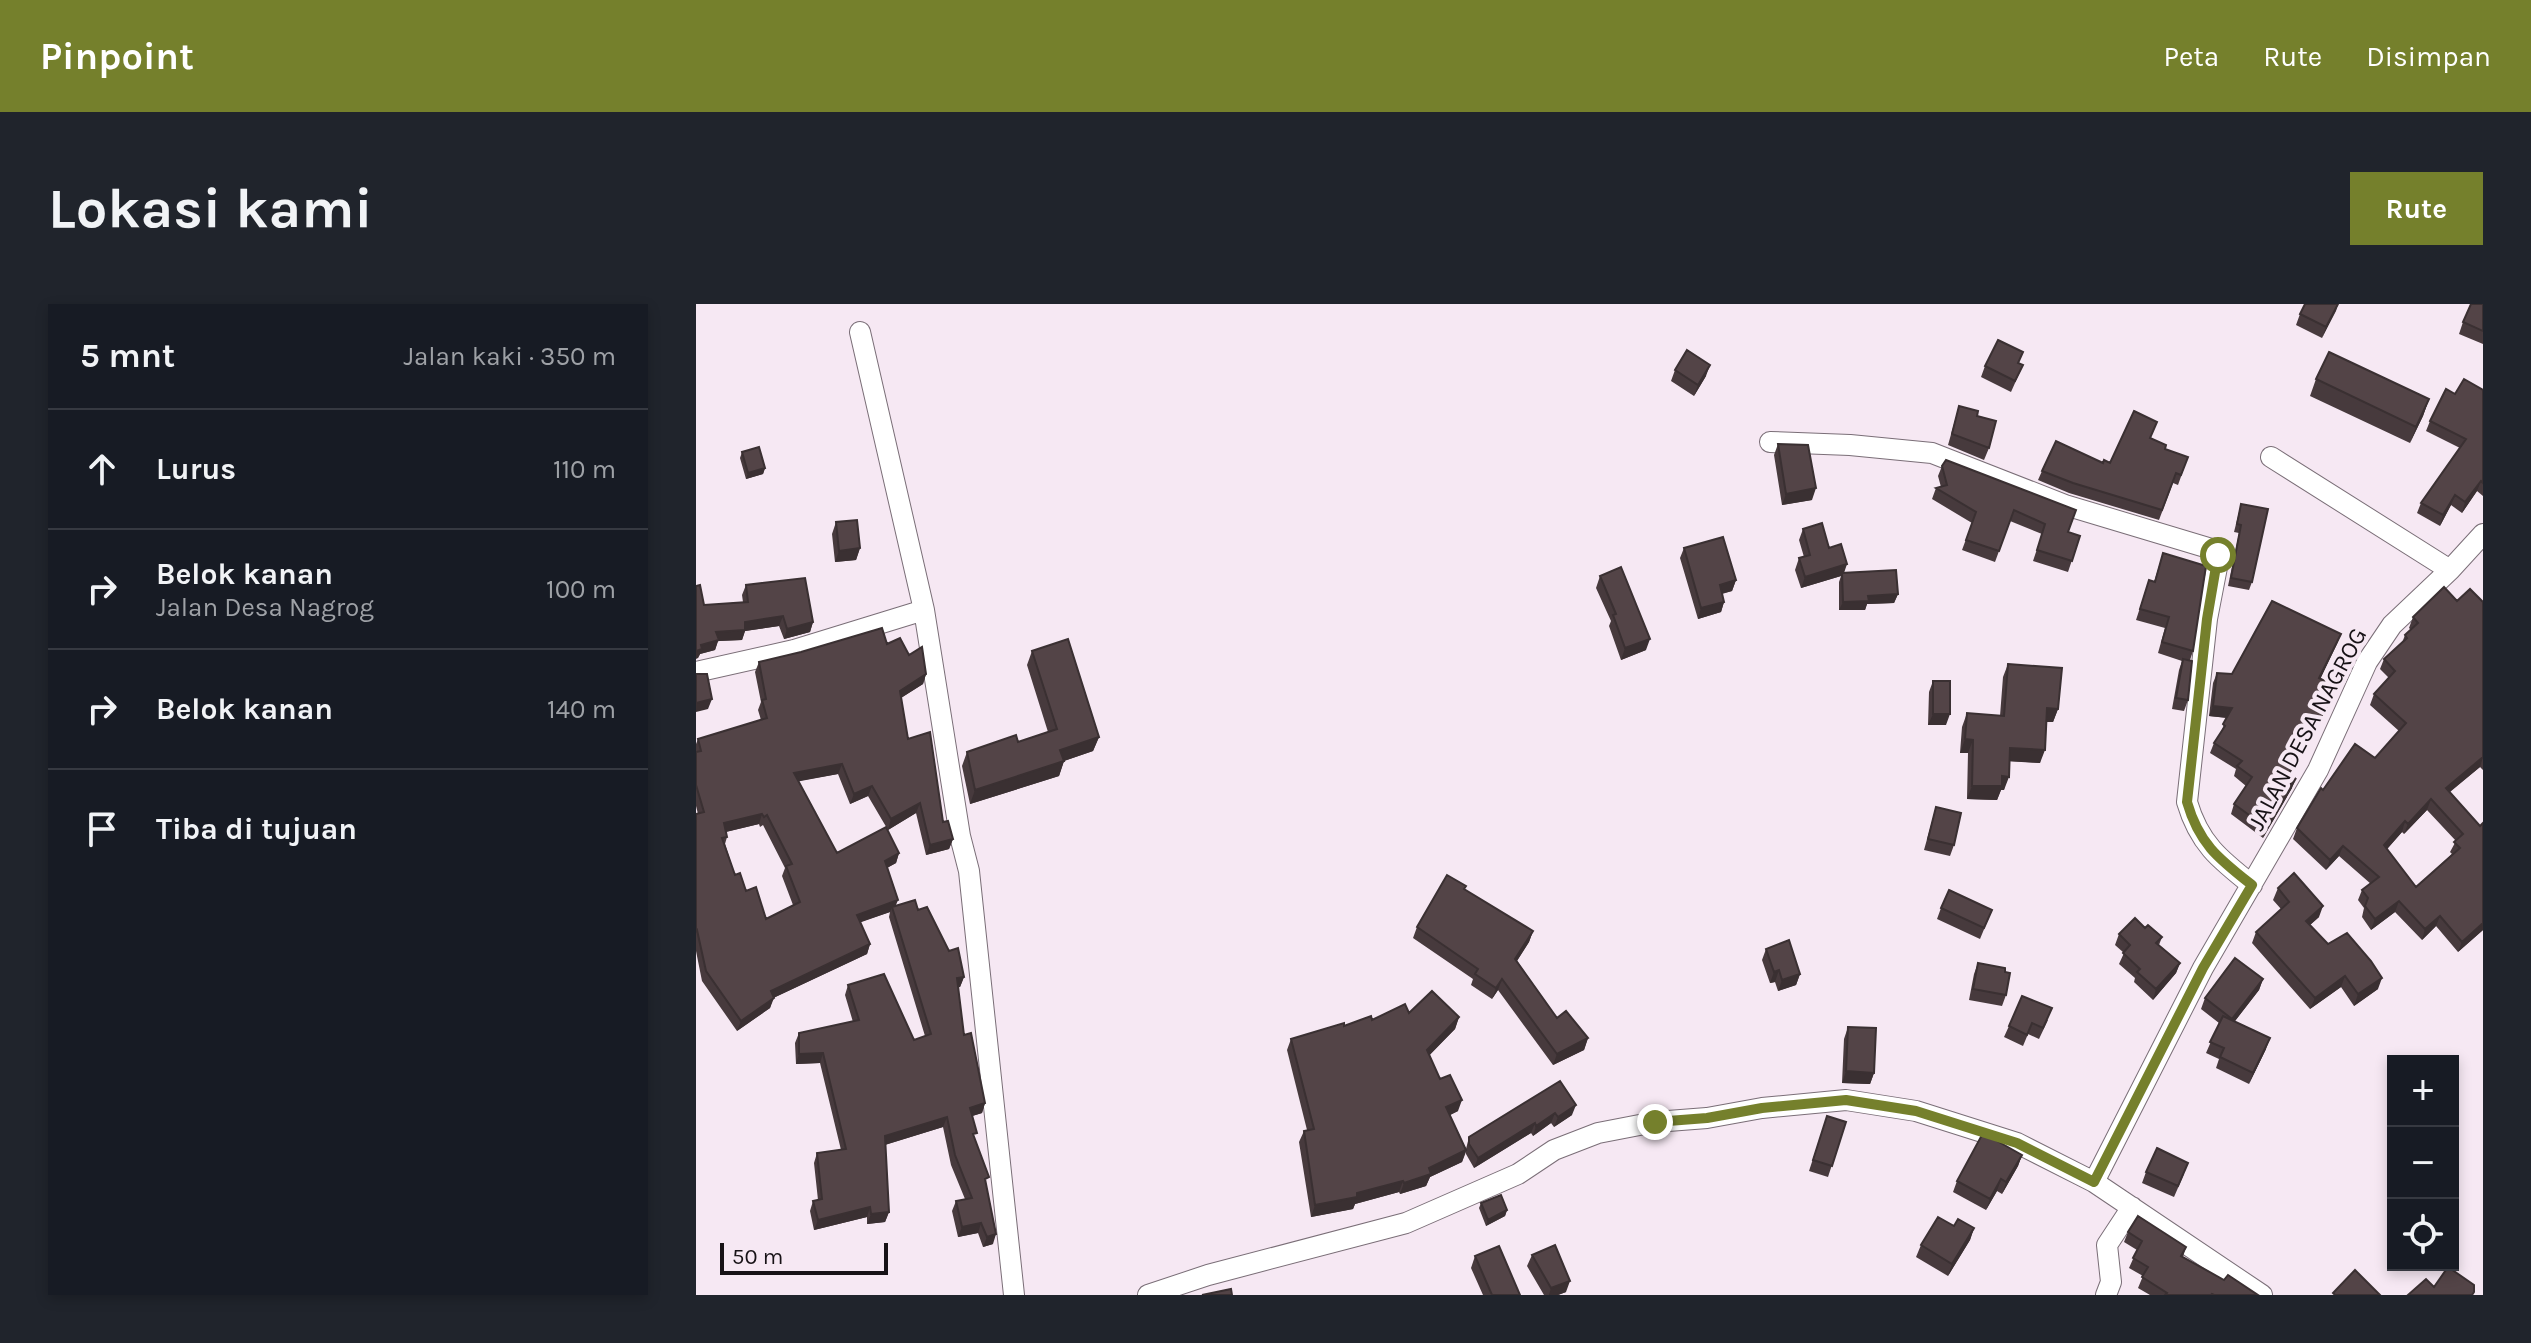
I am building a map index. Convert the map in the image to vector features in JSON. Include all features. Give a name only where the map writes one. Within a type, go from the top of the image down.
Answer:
[{"type":"street","points":[[860,332],[924,610],[960,836],[969,871],[1014,1295]]},
{"type":"street","points":[[1770,442],[1850,445],[1932,453],[2065,505],[2215,550],[2218,562],[2207,619],[2187,802],[2194,826],[2219,859],[2252,885]]},
{"type":"street","points":[[2271,457],[2450,570]]},
{"type":"street","name":"JALAN DESA NAGROG","points":[[2094,1182],[2203,968],[2318,770],[2367,662],[2392,625],[2483,534]]},
{"type":"street","points":[[696,672],[794,650],[924,610]]},
{"type":"street","points":[[1148,1295],[1208,1275],[1406,1223],[1518,1174],[1554,1150],[1598,1133],[1655,1122],[1846,1100],[1916,1111],[2017,1143],[2094,1182],[2262,1295]]},
{"type":"street","points":[[2106,1295],[2111,1282],[2107,1245],[2132,1207]]},
{"type":"building","points":[[2305,304],[2338,304],[2326,327],[2300,314]]},
{"type":"building","points":[[2471,304],[2483,304],[2483,331],[2463,322]]},
{"type":"building","points":[[1998,340],[2023,352],[2018,363],[2023,365],[2015,381],[1985,366]]},
{"type":"building","points":[[1687,350],[1710,365],[1698,385],[1675,370]]},
{"type":"building","points":[[2329,352],[2429,399],[2416,427],[2316,379]]},
{"type":"building","points":[[2464,379],[2483,390],[2483,483],[2481,481],[2465,502],[2455,495],[2443,515],[2421,503],[2466,439],[2430,421],[2446,389],[2455,394]]},
{"type":"building","points":[[1959,406],[1978,411],[1977,416],[1996,421],[1989,448],[1952,434]]},
{"type":"building","points":[[2134,411],[2157,422],[2150,438],[2166,445],[2165,449],[2188,457],[2181,475],[2176,473],[2162,510],[2042,471],[2056,441],[2103,463],[2104,460],[2110,463]]},
{"type":"building","points":[[1778,444],[1808,445],[1816,488],[1786,494]]},
{"type":"building","points":[[759,447],[765,468],[748,473],[742,452]]},
{"type":"building","points":[[1946,460],[2076,510],[2068,532],[2080,536],[2072,561],[2037,550],[2045,524],[2014,510],[1999,551],[1966,540],[1976,512],[1936,488],[1947,485],[1942,466]]},
{"type":"building","points":[[2241,504],[2268,509],[2252,582],[2231,578],[2241,525],[2237,524]]},
{"type":"building","points":[[857,520],[860,548],[839,551],[836,522]]},
{"type":"building","points":[[1822,523],[1829,548],[1841,544],[1847,564],[1805,577],[1799,558],[1810,555],[1803,529]]},
{"type":"building","points":[[1723,537],[1736,580],[1720,585],[1724,602],[1701,608],[1684,548]]},
{"type":"building","points":[[2163,553],[2206,566],[2193,651],[2162,642],[2169,617],[2140,609],[2149,580],[2155,582]]},
{"type":"building","points":[[1621,567],[1650,639],[1625,648],[1613,615],[1616,614],[1600,576]]},
{"type":"building","points":[[1896,570],[1898,594],[1868,596],[1869,601],[1843,602],[1842,573]]},
{"type":"building","points":[[805,578],[813,622],[787,629],[783,616],[745,622],[745,630],[716,632],[719,640],[701,645],[702,649],[696,651],[696,586],[700,585],[704,605],[748,602],[746,585]]},
{"type":"building","points":[[2444,587],[2457,601],[2470,589],[2483,602],[2483,757],[2446,788],[2480,826],[2483,823],[2483,923],[2462,942],[2440,916],[2425,929],[2399,901],[2375,919],[2365,906],[2368,898],[2362,890],[2379,877],[2343,846],[2330,860],[2297,828],[2321,788],[2323,790],[2355,744],[2375,758],[2406,723],[2374,694],[2395,671],[2384,659],[2418,623],[2413,617]],"holes":[[[2431,799],[2463,834],[2454,842],[2460,848],[2416,887],[2384,845],[2405,821],[2408,824]]]},
{"type":"building","points":[[2272,601],[2341,634],[2319,678],[2334,686],[2334,693],[2283,783],[2288,787],[2296,778],[2267,828],[2234,804],[2252,777],[2237,766],[2242,761],[2214,743],[2232,708],[2213,706],[2217,673],[2232,674]]},
{"type":"building","points":[[882,628],[887,644],[900,638],[909,655],[922,647],[926,674],[900,691],[908,739],[930,732],[943,822],[948,821],[953,839],[930,845],[920,803],[891,819],[872,786],[854,794],[842,764],[794,773],[837,853],[886,827],[899,853],[885,861],[898,900],[857,915],[870,944],[771,991],[774,998],[741,1021],[706,971],[696,931],[696,814],[704,812],[696,785],[696,752],[701,751],[698,739],[767,718],[762,700],[766,699],[759,662]],"holes":[[[762,814],[764,817],[767,815],[792,864],[786,866],[800,902],[766,919],[756,887],[746,891],[740,873],[735,875],[722,838],[727,837],[724,823]]]},
{"type":"building","points":[[1068,639],[1099,737],[1060,750],[1064,761],[975,790],[967,752],[1016,735],[1018,742],[1057,729],[1032,651]]},
{"type":"building","points":[[2183,659],[2192,661],[2188,700],[2176,698]]},
{"type":"building","points":[[2008,664],[2062,668],[2058,709],[2047,708],[2045,750],[2010,748],[2009,777],[2002,776],[2002,786],[1972,786],[1973,740],[1965,739],[1967,713],[2004,716]]},
{"type":"building","points":[[696,674],[707,674],[712,699],[696,703]]},
{"type":"building","points":[[1933,681],[1950,681],[1950,714],[1933,714]]},
{"type":"building","points":[[1936,807],[1961,813],[1954,845],[1928,839]]},
{"type":"building","points":[[2294,873],[2323,906],[2306,921],[2328,944],[2347,933],[2382,978],[2358,994],[2345,976],[2315,998],[2256,932],[2289,902],[2278,888]]},
{"type":"building","points":[[1447,875],[1466,886],[1464,889],[1533,931],[1515,959],[1557,1018],[1566,1011],[1588,1038],[1557,1054],[1502,979],[1496,988],[1475,974],[1478,969],[1417,927]]},
{"type":"building","points":[[1949,890],[1992,910],[1984,928],[1941,908]]},
{"type":"building","points":[[915,900],[918,910],[927,907],[949,951],[958,948],[964,977],[957,978],[964,1035],[971,1033],[985,1103],[970,1108],[977,1133],[973,1134],[989,1177],[985,1179],[996,1234],[987,1237],[981,1223],[962,1227],[956,1201],[972,1198],[955,1155],[947,1117],[885,1136],[889,1212],[871,1214],[870,1207],[818,1220],[813,1201],[822,1199],[817,1153],[846,1149],[823,1053],[799,1054],[799,1033],[859,1020],[848,985],[884,974],[914,1040],[931,1034],[892,907]]},
{"type":"building","points":[[2135,918],[2145,928],[2148,925],[2162,937],[2156,943],[2180,963],[2156,989],[2137,972],[2140,969],[2123,953],[2130,945],[2119,934]]},
{"type":"building","points":[[1789,940],[1800,974],[1782,980],[1779,970],[1774,972],[1766,949]]},
{"type":"building","points":[[2235,958],[2263,979],[2232,1019],[2205,998]]},
{"type":"building","points":[[1978,963],[2005,968],[2005,972],[2010,973],[2006,995],[1973,989]]},
{"type":"building","points":[[1432,991],[1459,1017],[1427,1050],[1440,1079],[1450,1075],[1462,1100],[1446,1107],[1466,1150],[1429,1168],[1431,1174],[1357,1193],[1357,1197],[1315,1205],[1304,1131],[1314,1129],[1291,1039],[1371,1016],[1372,1020],[1405,1004],[1409,1013]]},
{"type":"building","points":[[2022,996],[2052,1008],[2043,1028],[2032,1023],[2027,1035],[2009,1026]]},
{"type":"building","points":[[2223,1016],[2270,1038],[2253,1073],[2220,1057],[2224,1048],[2210,1042]]},
{"type":"building","points":[[1848,1027],[1876,1028],[1874,1073],[1846,1071]]},
{"type":"building","points":[[1560,1081],[1576,1105],[1558,1117],[1555,1113],[1536,1126],[1535,1123],[1478,1158],[1469,1144],[1469,1137]]},
{"type":"building","points":[[1827,1116],[1846,1122],[1832,1166],[1813,1160]]},
{"type":"building","points":[[1983,1133],[2022,1155],[2006,1182],[2001,1179],[1990,1199],[1957,1181]]},
{"type":"building","points":[[2157,1148],[2188,1163],[2178,1186],[2146,1172]]},
{"type":"building","points":[[1501,1195],[1507,1210],[1488,1220],[1481,1203]]},
{"type":"building","points":[[2138,1216],[2186,1247],[2181,1256],[2224,1280],[2228,1275],[2258,1295],[2165,1295],[2167,1293],[2142,1277],[2148,1267],[2133,1258],[2142,1241],[2128,1232]]},
{"type":"building","points":[[1938,1217],[1954,1226],[1958,1219],[1974,1228],[1952,1264],[1921,1245]]},
{"type":"building","points":[[1555,1245],[1570,1281],[1551,1288],[1532,1255]]},
{"type":"building","points":[[1499,1246],[1520,1295],[1492,1295],[1475,1256]]},
{"type":"building","points":[[2355,1270],[2380,1295],[2333,1293]]},
{"type":"building","points":[[2445,1271],[2454,1271],[2474,1285],[2474,1292],[2472,1295],[2408,1295],[2426,1279],[2434,1287]]},
{"type":"building","points":[[1231,1289],[1232,1295],[1202,1295]]},
{"type":"route","points":[[1655,1122],[1846,1100],[1916,1111],[2017,1143],[2094,1182],[2203,968],[2252,885],[2219,859],[2194,826],[2187,802],[2207,619],[2218,555]]}]
